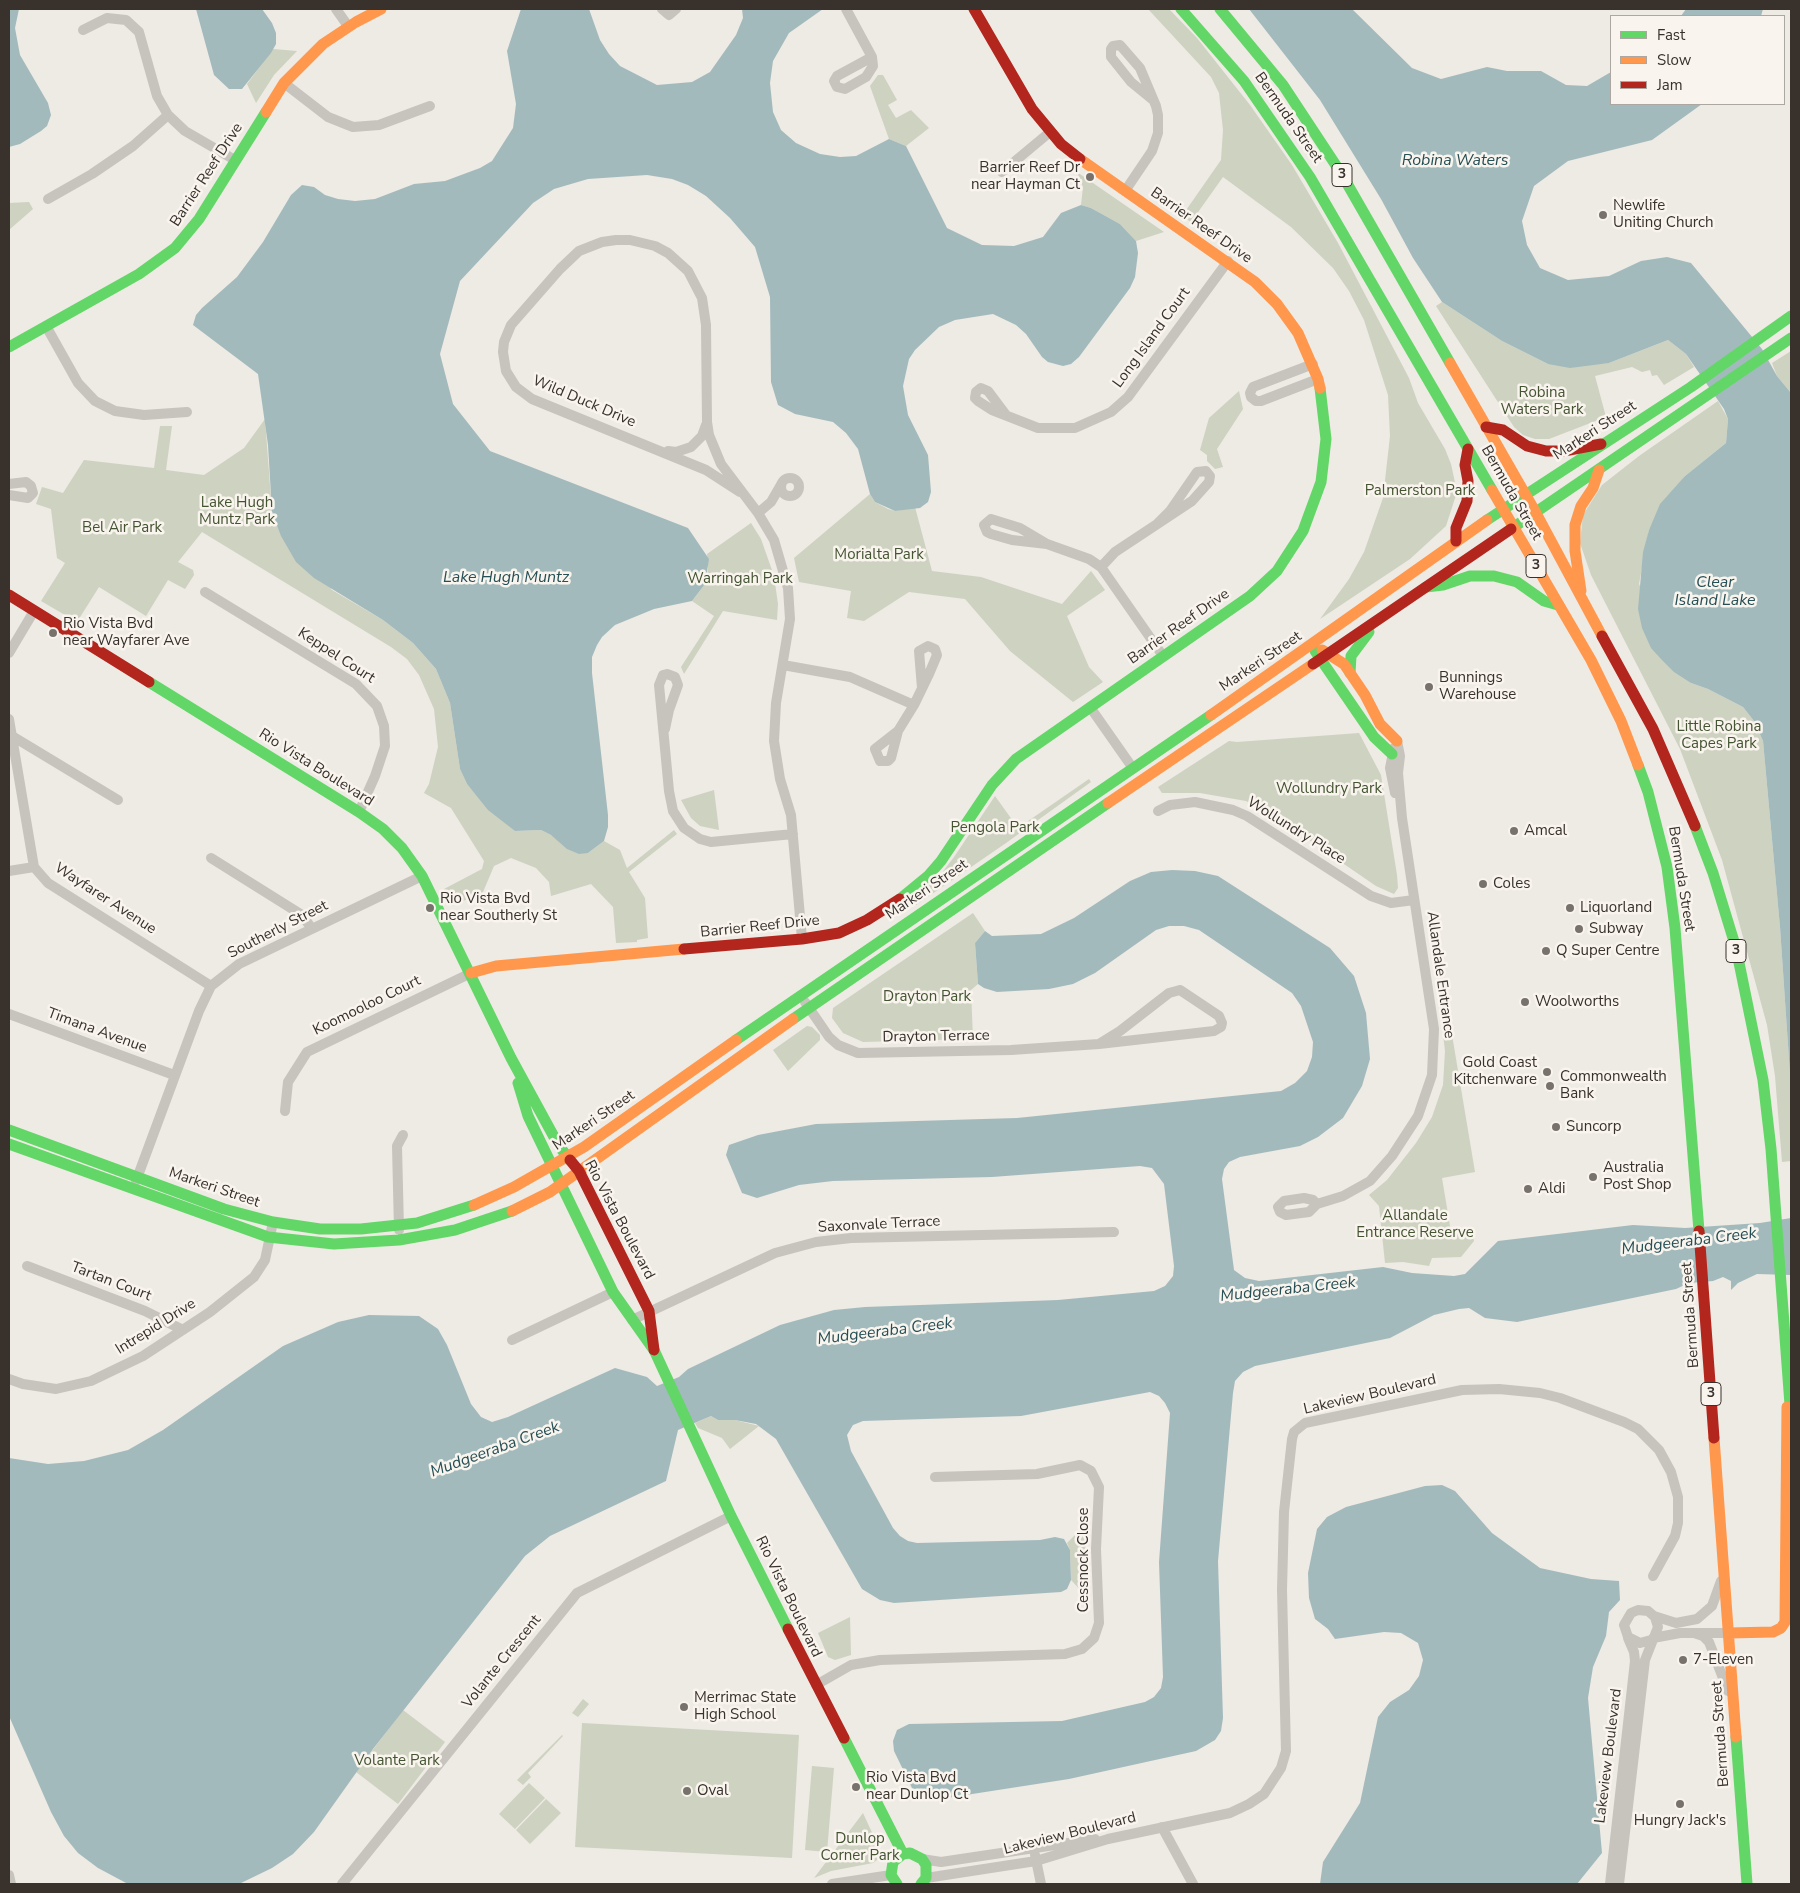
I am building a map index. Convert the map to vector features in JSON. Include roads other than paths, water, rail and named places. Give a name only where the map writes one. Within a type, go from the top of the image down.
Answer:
[{"type":"main road","name":"Barrier Reef Drive","points":[[9,347],[140,274],[175,248],[199,220],[284,83],[323,44],[348,26],[359,14],[381,9]]},
{"type":"main road","name":"Barrier Reef Drive","points":[[471,973],[496,966],[802,939],[831,934],[853,927],[882,911],[916,887],[941,861],[977,805],[1010,765],[1046,736],[1250,596],[1276,571],[1295,544],[1310,516],[1324,466],[1325,421],[1318,379],[1298,333],[1277,304],[1255,282],[1228,261],[1072,153],[1050,132],[1024,97],[974,9]]},
{"type":"main road","name":"Bermuda Street","points":[[1181,9],[1244,81],[1310,177],[1591,660],[1621,721],[1645,784],[1662,844],[1674,928],[1704,1288],[1748,1884]]},
{"type":"main road","name":"Bermuda Street","points":[[1220,9],[1283,85],[1323,144],[1536,513],[1653,729],[1684,797],[1713,873],[1740,965],[1755,1033],[1763,1080],[1791,1418]]},
{"type":"main road","name":"Markeri Street","points":[[9,1130],[224,1209],[273,1222],[320,1229],[361,1229],[398,1226],[465,1209],[569,1158],[1132,767],[1312,646],[1456,541],[1691,387],[1767,335],[1791,316]]},
{"type":"main road","name":"Markeri Street","points":[[9,1144],[268,1237],[334,1244],[399,1240],[486,1221],[517,1209],[560,1185],[809,1008],[1791,338]]},
{"type":"main road","points":[[1486,427],[1503,430],[1527,446],[1546,451],[1564,451],[1602,444]]},
{"type":"main road","points":[[1456,541],[1456,528],[1466,501],[1468,481],[1465,464],[1468,449]]},
{"type":"main road","points":[[1582,597],[1580,570],[1575,551],[1575,525],[1581,506],[1593,488],[1598,470]]},
{"type":"main road","points":[[1426,587],[1443,585],[1470,576],[1494,576],[1517,582],[1544,602],[1558,605]]},
{"type":"main road","name":"Rio Vista Boulevard","points":[[9,595],[359,812],[393,838],[422,876],[511,1058],[559,1146],[579,1171],[649,1311],[654,1350]]},
{"type":"main road","points":[[1351,703],[1356,695],[1349,664],[1353,653],[1381,618]]},
{"type":"main road","points":[[1312,646],[1325,656],[1351,703],[1376,740],[1396,756]]},
{"type":"main road","name":"Allandale Entrance","points":[[1325,656],[1341,662],[1353,678],[1380,724],[1397,741]]},
{"type":"main road","name":"Rio Vista Boulevard","points":[[511,1058],[528,1116],[612,1292],[654,1350],[731,1516],[903,1854]]},
{"type":"main road","points":[[1729,1633],[1775,1632],[1783,1626],[1786,1618],[1785,1484],[1789,1383]]},
{"type":"main road","points":[[894,1879],[893,1862],[903,1854],[910,1853],[922,1859],[927,1871],[924,1881]]},
{"type":"street","points":[[336,9],[348,26]]},
{"type":"street","points":[[662,9],[669,15],[673,14],[676,9]]},
{"type":"street","points":[[846,9],[872,57]]},
{"type":"street","points":[[83,30],[107,18],[126,20],[140,32],[157,96],[168,115],[185,131],[235,160]]},
{"type":"street","points":[[1125,191],[1156,143],[1158,124],[1153,100],[1140,68],[1120,45],[1113,46],[1111,57],[1131,82],[1153,100]]},
{"type":"street","points":[[284,83],[328,117],[353,127],[378,125],[430,106]]},
{"type":"street","points":[[48,199],[92,174],[133,146],[168,115]]},
{"type":"street","points":[[1002,172],[1050,132]]},
{"type":"street","name":"Wild Duck Drive","points":[[740,492],[716,474],[532,399],[516,387],[506,371],[504,342],[511,325],[560,269],[579,251],[602,242],[616,240],[645,242],[668,253],[688,271],[697,286],[705,310],[706,422],[714,450],[740,492],[758,513],[774,540],[788,588],[790,619],[776,704],[774,741],[780,779],[791,816],[802,939]]},
{"type":"street","name":"Long Island Court","points":[[1006,415],[1038,428],[1063,429],[1088,424],[1111,412],[1128,396],[1228,261]]},
{"type":"street","points":[[46,326],[78,383],[95,401],[115,411],[144,416],[187,412]]},
{"type":"street","points":[[1313,364],[1255,386],[1250,392],[1251,397],[1256,402],[1261,401],[1318,379]]},
{"type":"street","name":"Wild Duck Drive","points":[[663,451],[676,452],[691,447],[702,436],[706,422]]},
{"type":"street","points":[[1101,567],[1115,552],[1157,524],[1196,497],[1210,479],[1206,471],[1197,472],[1170,511],[1157,524]]},
{"type":"street","points":[[758,513],[771,502],[783,480],[790,477],[797,481],[798,492],[793,496],[771,502]]},
{"type":"street","points":[[9,484],[26,482],[31,486],[33,493],[28,498],[9,495]]},
{"type":"street","points":[[1047,544],[1005,538],[987,532],[984,525],[991,519],[996,519],[1020,528],[1047,544],[1089,559],[1101,567],[1164,656]]},
{"type":"street","name":"Keppel Court","points":[[205,592],[356,684],[377,706],[384,726],[385,746],[375,776],[359,812]]},
{"type":"street","points":[[9,653],[34,611]]},
{"type":"street","points":[[783,665],[850,677],[914,705]]},
{"type":"street","points":[[898,731],[922,688]]},
{"type":"street","points":[[1090,707],[1132,767]]},
{"type":"street","name":"Wayfarer Avenue","points":[[9,719],[34,867],[48,883],[211,986]]},
{"type":"street","points":[[665,729],[670,800],[673,812],[684,828],[696,837],[711,842],[793,834]]},
{"type":"street","points":[[12,736],[118,800]]},
{"type":"street","name":"Allandale Entrance","points":[[1317,1204],[1348,1194],[1370,1181],[1411,1128],[1426,1097],[1432,1075],[1435,1043],[1402,818],[1390,774],[1396,756],[1397,741]]},
{"type":"street","name":"Wollundry Place","points":[[1158,811],[1170,805],[1189,802],[1234,810],[1247,816],[1371,896],[1391,903],[1414,900]]},
{"type":"street","points":[[211,858],[302,915],[312,928]]},
{"type":"street","points":[[9,871],[34,867]]},
{"type":"street","name":"Southerly Street","points":[[133,1189],[174,1075],[211,986],[239,964],[422,876]]},
{"type":"street","name":"Koomooloo Court","points":[[285,1111],[288,1082],[307,1052],[471,973]]},
{"type":"street","name":"Drayton Terrace","points":[[800,996],[829,1037],[838,1045],[858,1053],[1011,1050],[1099,1044],[1214,1031],[1219,1030],[1222,1024],[1219,1016],[1184,993],[1174,991],[1099,1044]]},
{"type":"street","name":"Timana Avenue","points":[[9,1014],[174,1075]]},
{"type":"street","points":[[399,1240],[397,1146],[403,1135]]},
{"type":"street","name":"Intrepid Drive","points":[[9,1379],[22,1384],[56,1389],[90,1381],[143,1356],[183,1330],[254,1277],[265,1260],[268,1237],[273,1222]]},
{"type":"street","name":"Saxonvale Terrace","points":[[632,1320],[775,1253],[816,1242],[852,1238],[1114,1232]]},
{"type":"street","name":"Tartan Court","points":[[27,1266],[145,1311],[183,1330]]},
{"type":"street","points":[[512,1340],[612,1292]]},
{"type":"street","name":"Lakeview Boulevard","points":[[924,1881],[1036,1861],[1108,1839],[1230,1813],[1264,1794],[1281,1768],[1286,1751],[1282,1590],[1284,1512],[1292,1439],[1294,1432],[1305,1423],[1462,1390],[1499,1389],[1540,1393],[1560,1398],[1624,1422],[1638,1429],[1660,1450],[1671,1472],[1678,1497],[1678,1523],[1675,1536],[1653,1576]]},
{"type":"street","name":"Cessnock Close","points":[[816,1686],[851,1665],[880,1660],[1065,1654],[1082,1649],[1094,1638],[1099,1623],[1096,1549],[1099,1487],[1091,1471],[1080,1465],[1037,1474],[935,1477]]},
{"type":"street","name":"Volante Crescent","points":[[342,1884],[577,1593],[731,1516]]},
{"type":"street","points":[[1724,1570],[1715,1600],[1700,1617],[1692,1621],[1676,1623],[1654,1616],[1644,1610],[1633,1612],[1625,1621],[1626,1633],[1630,1639],[1638,1643],[1694,1633],[1729,1633]]},
{"type":"street","points":[[1652,1639],[1658,1627],[1654,1616]]},
{"type":"street","name":"Lakeview Boulevard","points":[[1610,1884],[1618,1852],[1630,1750],[1635,1654],[1626,1633]]},
{"type":"street","points":[[1694,1633],[1705,1638],[1711,1646],[1735,1711]]},
{"type":"street","name":"Lakeview Boulevard","points":[[1630,1750],[1642,1687],[1645,1657],[1652,1639]]},
{"type":"street","points":[[1634,1677],[1642,1687]]},
{"type":"street","points":[[1162,1827],[1192,1884]]},
{"type":"street","points":[[922,1859],[941,1862],[1088,1840],[1108,1839]]},
{"type":"street","points":[[1034,1849],[1041,1884]]},
{"type":"street","name":"Lakeview Boulevard","points":[[1618,1852],[1619,1884]]},
{"type":"street","points":[[9,1875],[11,1884]]},
{"type":"street","points":[[832,1884],[894,1879]]},
{"type":"water","points":[[9,9],[19,9],[15,28],[20,55],[48,103],[51,115],[47,126],[41,131],[20,144],[9,147]]},
{"type":"water","points":[[196,9],[262,9],[272,23],[276,33],[276,44],[242,89],[229,89],[214,75]]},
{"type":"water","name":"Lake Hugh Muntz","points":[[521,9],[589,9],[600,40],[609,54],[620,66],[657,85],[692,82],[710,72],[736,35],[743,18],[742,9],[823,9],[789,33],[773,61],[770,83],[773,112],[781,130],[796,143],[820,154],[840,157],[856,156],[889,139],[906,146],[947,228],[982,245],[1014,246],[1043,237],[1061,213],[1081,205],[1091,208],[1120,224],[1136,241],[1138,253],[1135,277],[1130,288],[1079,357],[1071,364],[1063,366],[1048,362],[1042,357],[1026,334],[1016,325],[993,314],[955,320],[939,327],[915,350],[909,359],[903,386],[908,415],[928,455],[931,492],[928,502],[920,508],[895,511],[875,502],[870,494],[858,449],[846,433],[833,422],[795,414],[778,405],[771,382],[770,297],[755,247],[730,218],[706,196],[688,185],[672,179],[647,175],[588,179],[554,189],[533,203],[460,281],[440,354],[453,404],[490,451],[688,528],[709,559],[705,584],[692,601],[654,609],[615,625],[602,637],[597,645],[592,657],[592,673],[608,827],[604,841],[588,853],[579,854],[567,849],[551,835],[541,830],[515,831],[488,810],[467,784],[460,769],[450,703],[436,669],[413,643],[383,620],[314,578],[296,562],[281,536],[272,512],[268,445],[258,374],[193,325],[196,315],[202,308],[237,277],[263,242],[291,195],[302,185],[314,187],[325,195],[338,199],[355,201],[375,199],[414,184],[445,181],[480,168],[492,161],[513,128],[516,104],[507,51]]},
{"type":"water","name":"Robina Waters","points":[[1249,9],[1352,9],[1412,68],[1441,79],[1487,67],[1507,71],[1541,71],[1566,85],[1587,86],[1610,73],[1610,105],[1701,105],[1652,140],[1568,161],[1534,186],[1522,221],[1527,245],[1540,268],[1568,280],[1609,276],[1641,261],[1667,257],[1691,263],[1762,349],[1777,376],[1791,393],[1791,1089],[1780,927],[1763,741],[1754,721],[1743,707],[1708,689],[1691,683],[1674,672],[1661,659],[1651,648],[1642,628],[1638,609],[1643,552],[1649,530],[1660,504],[1685,476],[1726,443],[1728,419],[1724,409],[1686,354],[1668,340],[1609,363],[1570,368],[1548,364],[1502,341],[1442,302],[1413,258],[1381,199],[1320,100]]},
{"type":"water","points":[[1686,9],[1763,9],[1761,15],[1682,15]]},
{"type":"water","name":"Mudgeeraba Creek","points":[[1172,870],[1195,871],[1218,876],[1330,948],[1354,976],[1366,1013],[1370,1059],[1362,1086],[1343,1118],[1318,1137],[1300,1146],[1240,1157],[1229,1162],[1224,1169],[1222,1179],[1234,1270],[1245,1278],[1259,1281],[1383,1267],[1412,1273],[1454,1276],[1465,1274],[1498,1241],[1633,1225],[1685,1228],[1760,1223],[1791,1218],[1791,1275],[1757,1274],[1738,1283],[1731,1290],[1731,1281],[1723,1277],[1713,1281],[1689,1283],[1676,1289],[1517,1322],[1485,1318],[1469,1308],[1459,1309],[1434,1315],[1390,1338],[1255,1366],[1243,1372],[1235,1381],[1233,1393],[1218,1561],[1223,1718],[1221,1731],[1215,1740],[1196,1751],[1069,1779],[940,1799],[919,1796],[912,1788],[894,1751],[893,1741],[897,1730],[909,1724],[1062,1721],[1145,1702],[1154,1697],[1161,1688],[1163,1677],[1159,1562],[1170,1413],[1159,1396],[1150,1392],[1021,1416],[863,1421],[853,1425],[847,1435],[851,1451],[893,1528],[908,1541],[917,1543],[1040,1540],[1055,1537],[1064,1539],[1070,1550],[1071,1580],[1067,1589],[1061,1592],[894,1603],[880,1600],[862,1589],[776,1439],[756,1424],[735,1420],[718,1420],[711,1416],[678,1430],[666,1481],[550,1536],[525,1556],[373,1749],[314,1832],[293,1854],[272,1868],[239,1884],[128,1884],[98,1868],[78,1853],[64,1836],[51,1812],[9,1716],[9,1458],[48,1464],[84,1461],[128,1450],[163,1430],[283,1346],[338,1322],[369,1315],[419,1316],[438,1329],[447,1345],[471,1404],[481,1417],[492,1422],[508,1417],[615,1368],[647,1377],[657,1386],[679,1377],[688,1369],[780,1325],[834,1310],[865,1307],[1058,1300],[1154,1291],[1165,1286],[1173,1276],[1174,1266],[1164,1184],[1152,1168],[1140,1166],[992,1177],[833,1181],[799,1185],[757,1198],[742,1193],[726,1155],[729,1145],[758,1135],[816,1124],[1017,1118],[1281,1091],[1295,1083],[1307,1071],[1312,1057],[1313,1042],[1301,1006],[1292,993],[1199,930],[1184,926],[1169,926],[1156,930],[1095,973],[1073,984],[1049,989],[997,992],[978,984],[975,943],[985,931],[992,936],[1041,934],[1074,918],[1130,881],[1151,872]]},
{"type":"water","points":[[1442,1485],[1455,1491],[1492,1533],[1540,1568],[1591,1579],[1619,1581],[1620,1600],[1609,1612],[1606,1636],[1593,1667],[1588,1698],[1602,1853],[1577,1884],[1320,1884],[1323,1862],[1360,1803],[1378,1717],[1390,1702],[1409,1690],[1419,1676],[1423,1660],[1418,1643],[1401,1633],[1384,1632],[1335,1639],[1328,1629],[1315,1619],[1309,1598],[1308,1573],[1317,1529],[1327,1517],[1346,1507],[1425,1486]]},
{"type":"place","name":"Barrier Reef Dr near Hayman Ct","points":[[1090,177]]},
{"type":"place","name":"Newlife Uniting Church","points":[[1603,215]]},
{"type":"place","name":"Rio Vista Bvd near Wayfarer Ave","points":[[53,633]]},
{"type":"place","name":"Bunnings Warehouse","points":[[1429,687]]},
{"type":"place","name":"Amcal","points":[[1514,831]]},
{"type":"place","name":"Coles","points":[[1483,884]]},
{"type":"place","name":"Rio Vista Bvd near Southerly St","points":[[430,908]]},
{"type":"place","name":"Liquorland","points":[[1570,908]]},
{"type":"place","name":"Subway","points":[[1579,929]]},
{"type":"place","name":"Q Super Centre","points":[[1546,951]]},
{"type":"place","name":"Woolworths","points":[[1525,1002]]},
{"type":"place","name":"Gold Coast Kitchenware","points":[[1547,1072]]},
{"type":"place","name":"Commonwealth Bank","points":[[1550,1086]]},
{"type":"place","name":"Suncorp","points":[[1556,1127]]},
{"type":"place","name":"Australia Post Shop","points":[[1593,1177]]},
{"type":"place","name":"Aldi","points":[[1528,1189]]},
{"type":"place","name":"7-Eleven","points":[[1683,1660]]},
{"type":"place","name":"Merrimac State High School","points":[[684,1707]]},
{"type":"place","name":"Rio Vista Bvd near Dunlop Ct","points":[[856,1787]]},
{"type":"place","name":"Oval","points":[[687,1791]]},
{"type":"place","name":"Hungry Jack's","points":[[1680,1804]]},
{"type":"park label","name":"Robina Waters Park","points":[[1542,402]]},
{"type":"park label","name":"Palmerston Park","points":[[1420,491]]},
{"type":"park label","name":"Lake Hugh Muntz Park","points":[[237,512]]},
{"type":"park label","name":"Bel Air Park","points":[[122,528]]},
{"type":"park label","name":"Morialta Park","points":[[879,555]]},
{"type":"park label","name":"Warringah Park","points":[[740,579]]},
{"type":"park label","name":"Little Robina Capes Park","points":[[1719,736]]},
{"type":"park label","name":"Wollundry Park","points":[[1329,789]]},
{"type":"park label","name":"Pengola Park","points":[[995,828]]},
{"type":"park label","name":"Drayton Park","points":[[927,997]]},
{"type":"park label","name":"Allandale Entrance Reserve","points":[[1415,1224]]},
{"type":"park label","name":"Volante Park","points":[[397,1761]]},
{"type":"park label","name":"Dunlop Corner Park","points":[[860,1848]]},
{"type":"water label","name":"Clear Island Lake","points":[[1715,592]]}]
